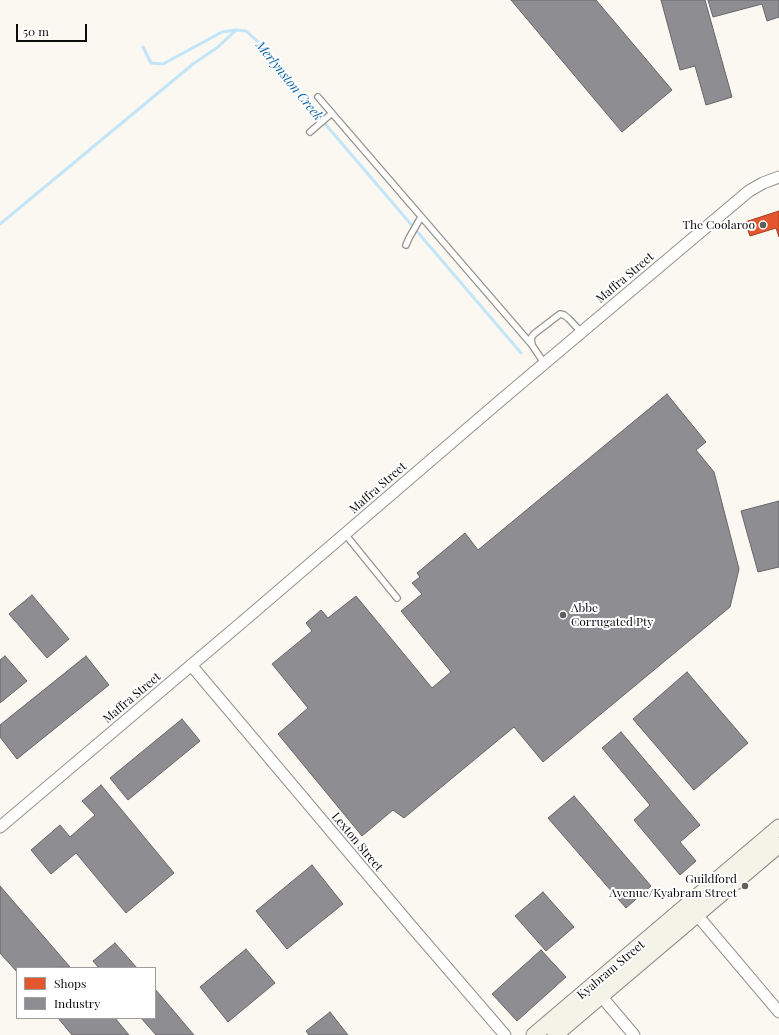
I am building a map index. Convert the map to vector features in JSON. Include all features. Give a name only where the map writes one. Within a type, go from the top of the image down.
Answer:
[{"type":"street","name":"Maffra Street","points":[[0,827],[191,666],[544,363],[749,191],[763,183],[779,177]]},
{"type":"street","name":"Lexton Street","points":[[191,666],[504,1035]]},
{"type":"street","name":"Kyabram Street","points":[[555,1035],[601,996],[779,827]]},
{"type":"street","name":"Kyabram Street","points":[[534,1035],[692,910],[779,845]]},
{"type":"street","points":[[692,910],[779,1012]]},
{"type":"street","points":[[601,996],[634,1035]]},
{"type":"lane","points":[[318,97],[532,345],[544,363]]},
{"type":"lane","points":[[310,132],[332,113]]},
{"type":"lane","points":[[406,245],[421,217]]},
{"type":"lane","points":[[532,345],[531,338],[534,334],[560,314],[569,318],[581,332]]},
{"type":"lane","points":[[345,534],[397,598]]},
{"type":"building: Shops","name":"The Coolaroo","points":[[779,211],[779,237],[776,228],[750,236],[745,222]]},
{"type":"building: Industry","points":[[511,0],[596,0],[672,90],[622,132]]},
{"type":"building: Industry","points":[[661,0],[705,0],[732,97],[706,105],[695,66],[680,70]]},
{"type":"building: Industry","points":[[708,0],[779,0],[779,17],[767,21],[762,4],[713,17]]},
{"type":"building: Industry","name":"Abbe Corrugated Pty","points":[[667,394],[706,442],[696,450],[714,472],[739,569],[730,607],[543,762],[514,727],[404,818],[393,810],[362,836],[278,734],[308,708],[272,664],[312,631],[306,623],[321,610],[328,618],[356,596],[432,688],[451,672],[401,611],[422,594],[412,583],[420,577],[417,573],[465,533],[478,550]]},
{"type":"building: Industry","points":[[779,501],[779,567],[758,572],[741,511]]},
{"type":"building: Industry","points":[[32,595],[69,639],[47,658],[9,614]]},
{"type":"building: Industry","points":[[5,656],[27,681],[0,703],[0,660]]},
{"type":"building: Industry","points":[[86,656],[109,685],[17,759],[0,737],[0,725]]},
{"type":"building: Industry","points":[[687,672],[748,743],[694,790],[633,719]]},
{"type":"building: Industry","points":[[182,719],[200,741],[128,800],[110,778]]},
{"type":"building: Industry","points":[[621,732],[700,825],[680,842],[696,861],[680,875],[634,820],[650,805],[602,748]]},
{"type":"building: Industry","points":[[101,785],[174,873],[126,913],[76,853],[51,874],[31,850],[60,825],[70,837],[95,815],[82,801]]},
{"type":"building: Industry","points":[[574,796],[651,886],[626,908],[548,818]]},
{"type":"building: Industry","points":[[312,865],[343,904],[287,949],[256,911]]},
{"type":"building: Industry","points":[[0,886],[70,967],[16,967],[16,971],[0,953]]},
{"type":"building: Industry","points":[[543,892],[574,927],[546,951],[515,916]]},
{"type":"building: Industry","points":[[115,943],[136,967],[98,967],[93,961]]},
{"type":"building: Industry","points":[[246,949],[275,983],[228,1022],[200,987]]},
{"type":"building: Industry","points":[[541,950],[566,977],[517,1021],[492,994]]},
{"type":"building: Industry","points":[[156,990],[194,1035],[156,1035],[142,1019],[156,1019]]},
{"type":"building: Industry","points":[[330,1012],[348,1035],[309,1035],[306,1031]]},
{"type":"building: Industry","points":[[59,1019],[116,1019],[129,1035],[72,1035]]},
{"type":"waterway","points":[[143,47],[151,63],[163,64],[222,32],[235,30]]},
{"type":"waterway","name":"Merlynston Creek","points":[[0,224],[193,64],[218,47],[236,30],[246,31],[264,47],[285,77],[521,353]]},
{"type":"place","name":"The Coolaroo","points":[[763,225]]},
{"type":"place","name":"Abbe Corrugated Pty","points":[[563,615]]},
{"type":"place","name":"Guildford Avenue/Kyabram Street","points":[[745,886]]}]
